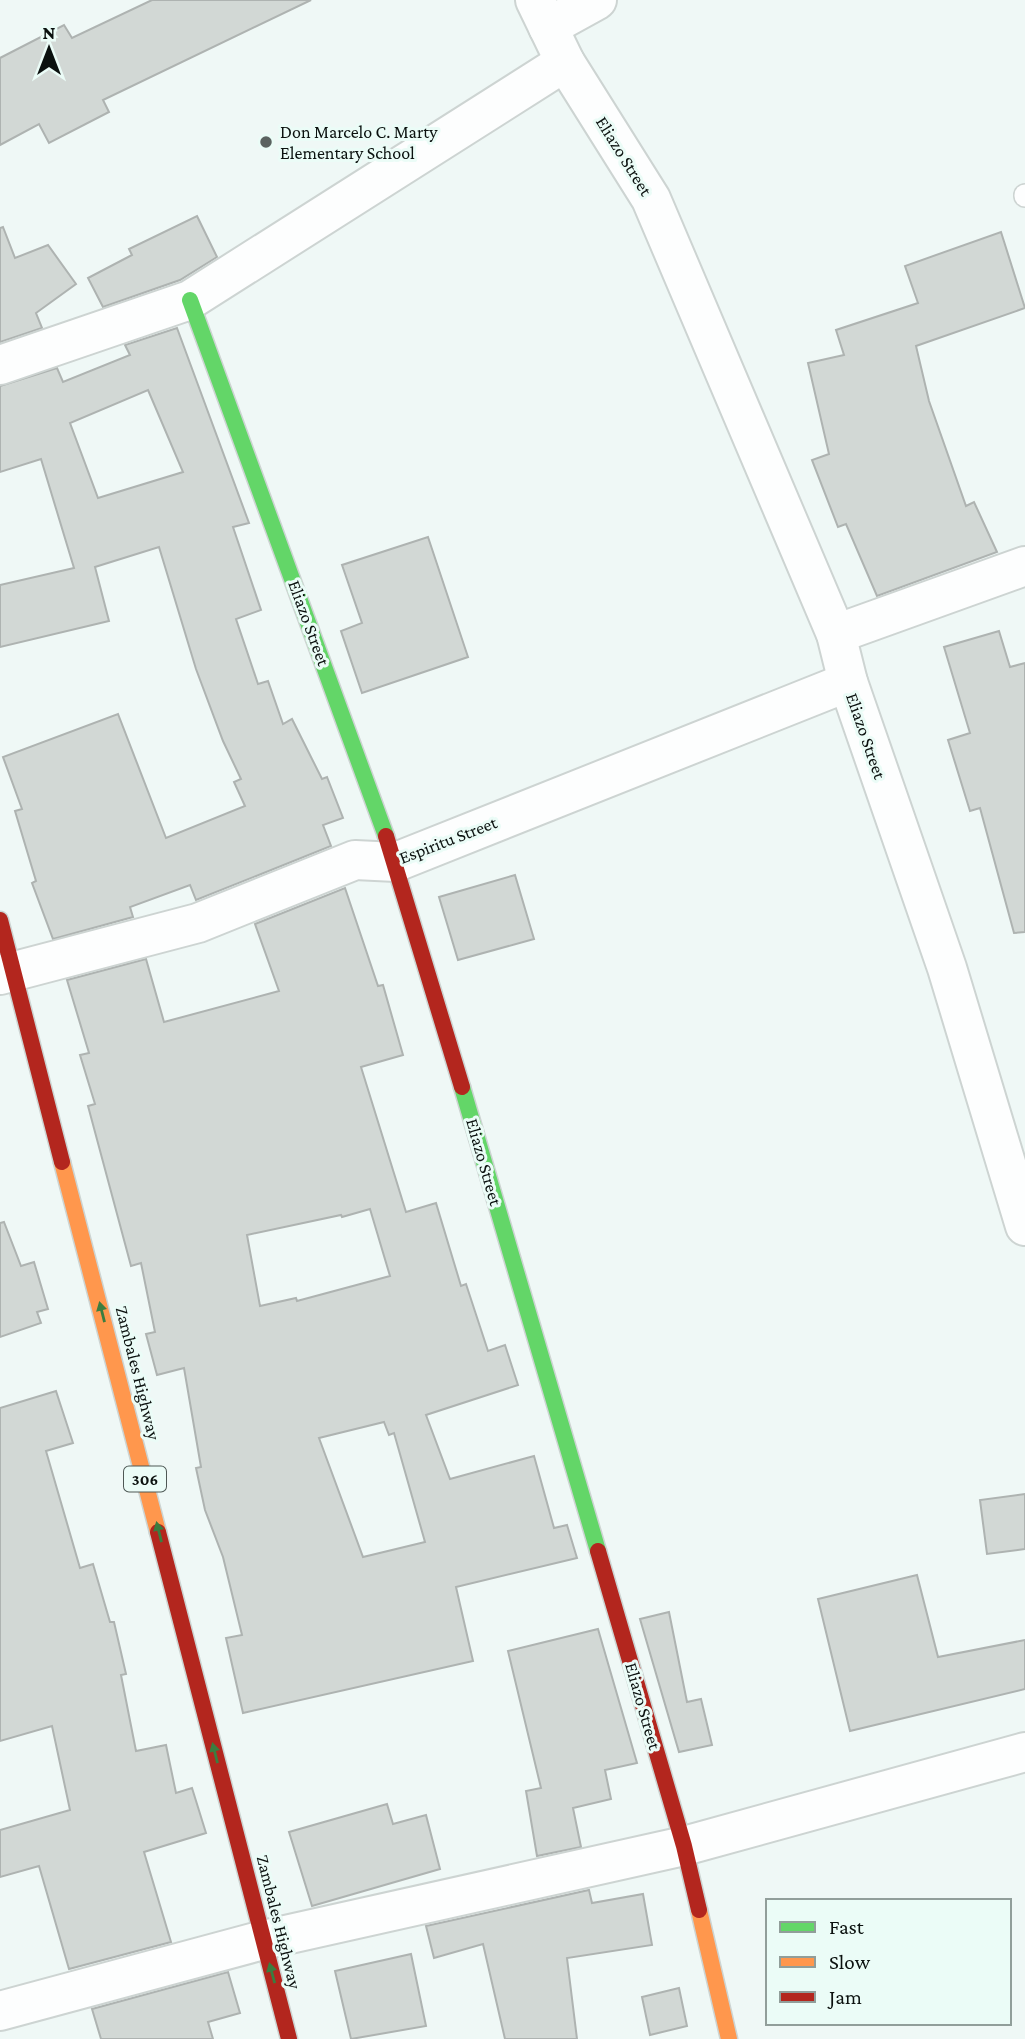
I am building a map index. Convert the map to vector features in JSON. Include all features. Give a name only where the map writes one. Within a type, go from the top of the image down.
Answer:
[{"type":"street","points":[[541,14],[597,0]]},
{"type":"street","name":"Eliazo Street","points":[[541,14],[565,62],[651,199],[836,634],[848,682],[947,968],[1025,1226]]},
{"type":"street","points":[[0,365],[190,300],[565,62]]},
{"type":"street","name":"Eliazo Street","points":[[190,300],[396,862],[684,1846],[729,2039]]},
{"type":"street","points":[[836,634],[1025,566]]},
{"type":"street","name":"Espiritu Street","points":[[7,973],[198,923],[355,860],[396,862],[848,682]]},
{"type":"street","name":"Zambales Highway","points":[[0,920],[7,973],[289,2039]]},
{"type":"street","points":[[0,2011],[263,1940],[684,1846],[1025,1752]]},
{"type":"building","points":[[152,0],[311,0],[103,100],[109,112],[49,143],[39,124],[0,145],[0,58],[64,25],[72,38]]},
{"type":"building","points":[[197,216],[217,257],[180,280],[103,307],[88,278],[132,255],[129,249]]},
{"type":"building","points":[[3,227],[15,258],[48,245],[76,284],[36,313],[42,328],[0,342],[0,228]]},
{"type":"building","points":[[1001,232],[1025,308],[916,346],[929,401],[966,506],[974,502],[997,552],[877,596],[846,524],[838,527],[812,460],[829,454],[808,363],[844,355],[836,330],[918,303],[905,266]]},
{"type":"building","points":[[177,328],[249,523],[233,527],[261,610],[236,619],[258,684],[268,681],[283,724],[292,719],[322,779],[327,777],[343,818],[323,825],[331,846],[196,900],[190,885],[130,907],[133,917],[53,939],[32,883],[36,881],[15,811],[22,809],[3,757],[118,714],[166,838],[245,806],[234,782],[241,779],[223,741],[196,669],[159,547],[95,567],[109,621],[0,647],[0,585],[74,568],[41,459],[0,472],[0,386],[57,368],[63,382],[130,355],[125,345]],"holes":[[[148,390],[183,472],[98,498],[70,423]]]},
{"type":"building","points":[[428,537],[468,657],[362,693],[341,631],[362,623],[342,565]]},
{"type":"building","points":[[999,631],[1010,667],[1025,663],[1025,932],[1014,933],[980,808],[970,811],[948,740],[970,733],[944,647]]},
{"type":"building","points":[[515,875],[534,939],[458,960],[439,897]]},
{"type":"building","points":[[345,888],[378,986],[383,985],[403,1055],[361,1067],[406,1212],[436,1203],[461,1286],[466,1284],[488,1351],[505,1345],[518,1385],[426,1415],[450,1479],[534,1456],[554,1528],[567,1525],[577,1558],[456,1587],[473,1661],[243,1713],[226,1638],[242,1635],[223,1557],[205,1510],[196,1468],[201,1467],[184,1368],[157,1375],[146,1334],[155,1332],[141,1263],[131,1266],[88,1106],[95,1104],[80,1055],[89,1053],[67,980],[146,959],[164,1022],[279,991],[255,924]],"holes":[[[370,1209],[390,1276],[297,1301],[296,1298],[260,1306],[247,1235]],[[384,1422],[389,1435],[394,1433],[425,1542],[363,1557],[319,1438]]]},
{"type":"building","points":[[4,1222],[21,1266],[34,1262],[48,1309],[37,1312],[41,1323],[0,1337],[0,1223]]},
{"type":"building","points":[[56,1391],[73,1443],[46,1451],[80,1568],[93,1564],[110,1622],[114,1622],[126,1674],[121,1675],[136,1751],[166,1745],[176,1793],[192,1788],[206,1833],[144,1852],[171,1942],[69,1969],[39,1866],[0,1877],[0,1830],[70,1810],[52,1726],[0,1741],[0,1408]]},
{"type":"building","points":[[1025,1494],[1025,1549],[987,1554],[980,1500]]},
{"type":"building","points":[[917,1575],[938,1657],[1025,1640],[1025,1689],[850,1731],[818,1599]]},
{"type":"building","points":[[669,1612],[687,1702],[701,1699],[712,1745],[679,1752],[640,1619]]},
{"type":"building","points":[[598,1629],[637,1763],[605,1770],[611,1799],[573,1808],[581,1847],[537,1856],[526,1791],[541,1788],[508,1651]]},
{"type":"building","points":[[387,1804],[393,1824],[426,1815],[440,1869],[312,1906],[289,1832]]},
{"type":"building","points":[[589,1890],[592,1903],[643,1894],[652,1945],[567,1958],[577,2039],[505,2039],[483,1944],[434,1958],[426,1926]]},
{"type":"building","points":[[411,1954],[426,2026],[351,2039],[335,1971]]},
{"type":"building","points":[[228,1972],[240,2013],[208,2022],[213,2039],[101,2039],[92,2009]]},
{"type":"building","points":[[679,1988],[687,2026],[650,2035],[642,1997]]},
{"type":"traffic: fast","points":[[190,300],[386,836]]},
{"type":"traffic: fast","points":[[462,1087],[598,1551]]},
{"type":"traffic: slow","points":[[62,1162],[158,1532]]},
{"type":"traffic: slow","points":[[699,1910],[729,2039]]},
{"type":"traffic: jam","points":[[386,836],[462,1087]]},
{"type":"traffic: jam","points":[[0,920],[62,1162]]},
{"type":"traffic: jam","points":[[158,1532],[289,2039]]},
{"type":"traffic: jam","points":[[598,1551],[684,1846],[699,1910]]},
{"type":"place","name":"Don Marcelo C. Marty Elementary School","points":[[266,142]]}]
